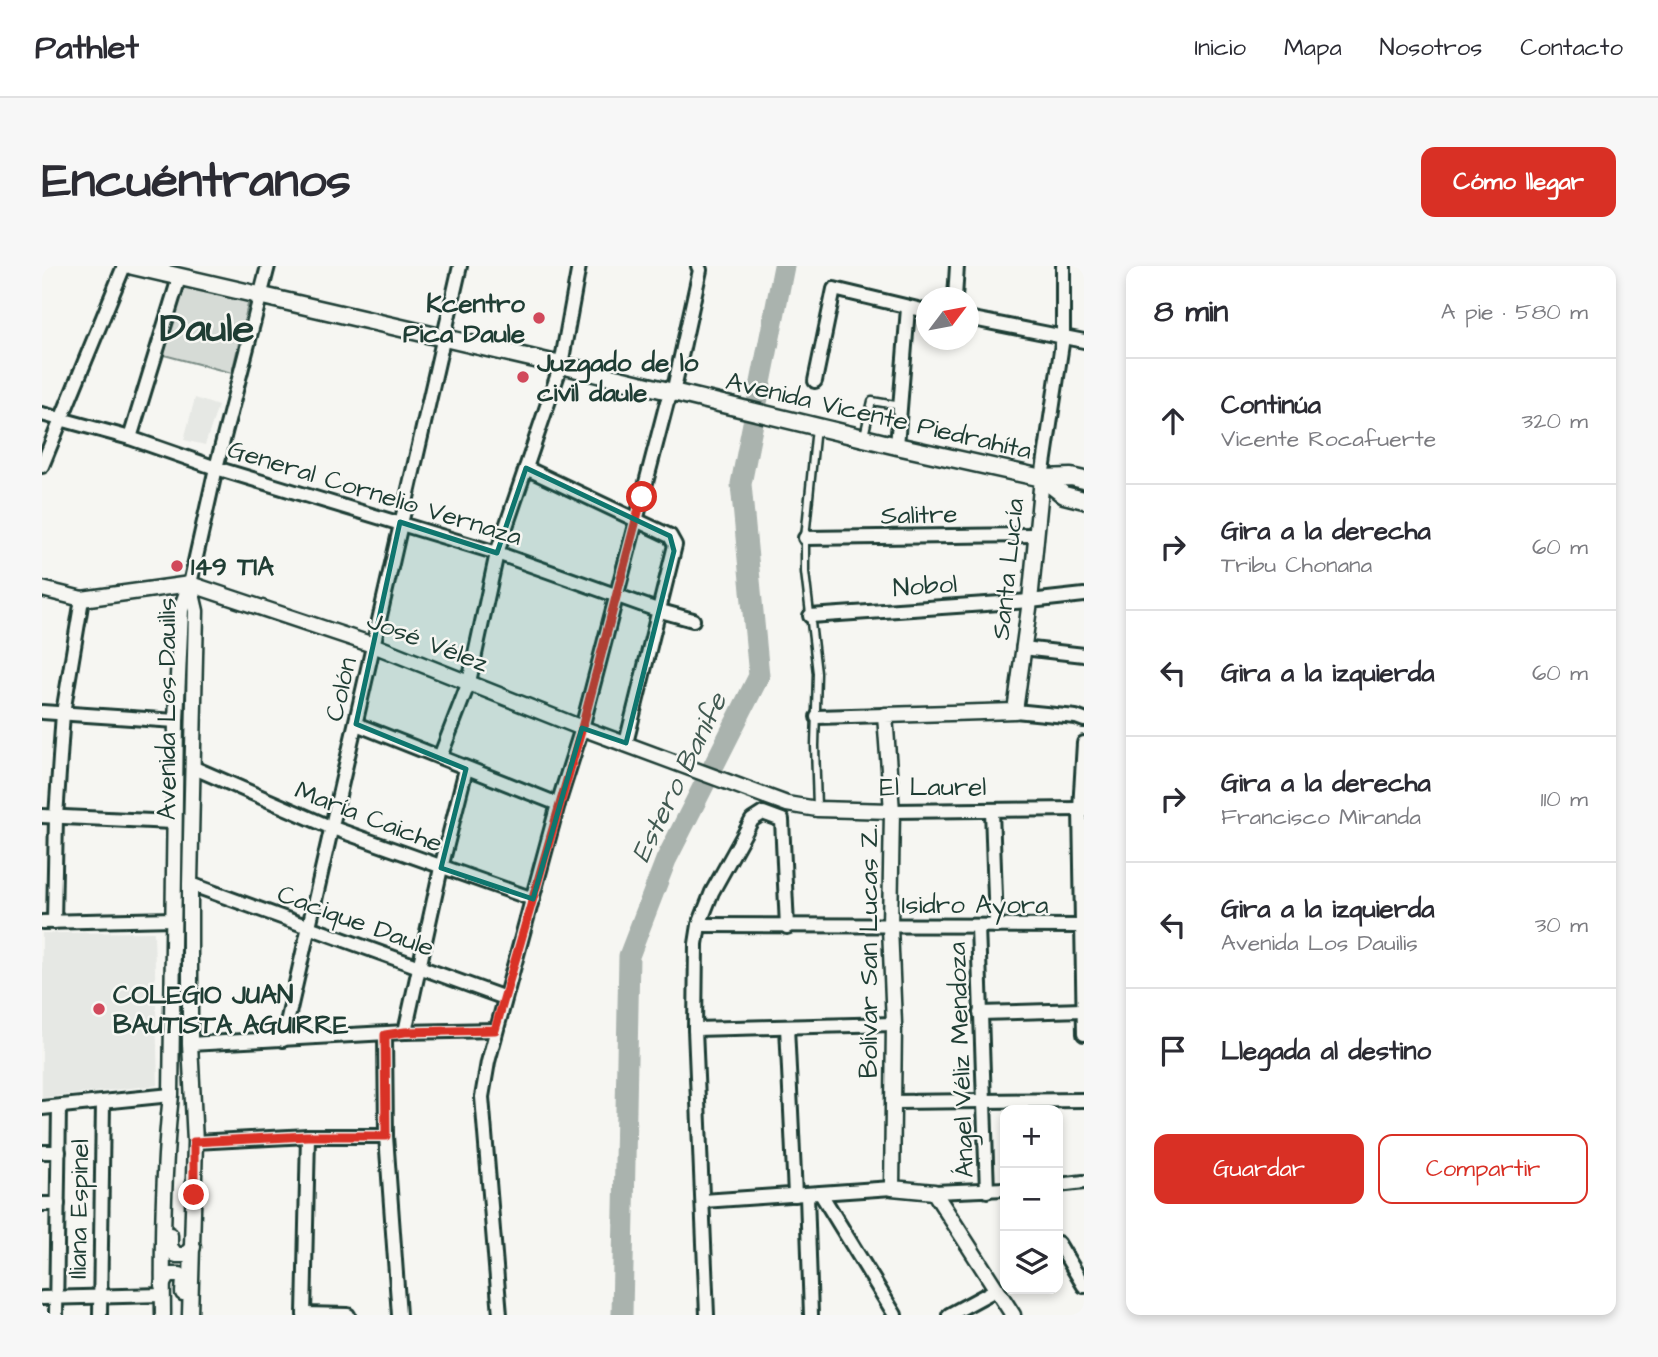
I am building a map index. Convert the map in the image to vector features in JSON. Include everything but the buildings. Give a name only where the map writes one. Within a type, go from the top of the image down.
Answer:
[{"type":"main road","name":"Avenida Vicente Piedrahíta","points":[[134,266],[897,446],[1042,478],[1071,477],[1084,480]]},
{"type":"main road","name":"Avenida Vicente Piedrahíta","points":[[1042,478],[1064,495],[1084,500]]},
{"type":"street","points":[[42,466],[124,266]]},
{"type":"street","points":[[190,584],[216,468],[268,266]]},
{"type":"street","name":"Colón","points":[[283,1040],[460,266]]},
{"type":"street","points":[[440,757],[469,682],[497,552],[561,365],[579,266]]},
{"type":"street","points":[[956,287],[957,266]]},
{"type":"street","name":"Santa Lucía","points":[[1014,711],[1030,601],[1034,535],[1063,337],[1063,266]]},
{"type":"street","points":[[500,1315],[482,1097],[495,1030],[582,728],[667,402],[673,393],[699,268]]},
{"type":"street","points":[[130,438],[179,278]]},
{"type":"street","points":[[815,380],[834,289],[916,309]]},
{"type":"street","points":[[897,446],[908,308]]},
{"type":"street","points":[[979,320],[1084,341]]},
{"type":"street","name":"General Cornelio Vernaza","points":[[42,414],[130,438],[216,468],[497,552],[657,610],[693,620]]},
{"type":"street","points":[[526,468],[670,536],[675,545],[626,743]]},
{"type":"street","name":"Salitre","points":[[805,538],[1034,535]]},
{"type":"street","name":"José Vélez","points":[[42,589],[82,599],[190,584],[373,645],[582,728],[787,804]]},
{"type":"street","name":"Avenida Los Dauilis","points":[[163,1315],[174,919],[176,721],[181,609],[190,584]]},
{"type":"street","name":"Avenida Los Dauilis","points":[[190,584],[195,611],[190,884],[190,1044],[194,1142],[190,1315]]},
{"type":"street","name":"Nobol","points":[[810,616],[1084,595]]},
{"type":"street","points":[[82,599],[63,713],[48,922],[174,919]]},
{"type":"street","points":[[1023,648],[1084,655]]},
{"type":"street","points":[[817,717],[1014,711],[1084,720]]},
{"type":"street","points":[[42,712],[176,721]]},
{"type":"street","name":"Bolívar San Lucas Z.","points":[[885,715],[892,811],[892,1188]]},
{"type":"street","points":[[356,724],[558,804]]},
{"type":"street","points":[[1084,743],[1080,809],[1084,1034]]},
{"type":"street","name":"María Caiche","points":[[192,767],[330,827],[533,899]]},
{"type":"street","points":[[405,1032],[466,769]]},
{"type":"street","name":"El Laurel","points":[[787,804],[817,809],[892,811],[1080,809]]},
{"type":"street","name":"Ángel Véliz Mendoza","points":[[992,810],[996,926]]},
{"type":"street","points":[[707,1315],[695,1029],[696,944],[699,925],[712,892],[752,820],[763,813],[782,820],[787,927]]},
{"type":"street","points":[[42,816],[173,822]]},
{"type":"street","name":"Cacique Daule","points":[[190,884],[505,998]]},
{"type":"street","name":"Isidro Ayora","points":[[699,925],[1082,926]]},
{"type":"street","name":"Ángel Véliz Mendoza","points":[[978,926],[987,1191]]},
{"type":"street","points":[[980,1013],[1083,1010]]},
{"type":"street","points":[[695,1029],[894,1024]]},
{"type":"street","points":[[787,1027],[811,1315]]},
{"type":"street","points":[[190,1044],[405,1032],[495,1030]]},
{"type":"street","points":[[385,1035],[386,1136],[399,1315]]},
{"type":"street","points":[[42,1108],[170,1095]]},
{"type":"street","points":[[894,1102],[1084,1100]]},
{"type":"street","name":"Iliana Espinel","points":[[100,1315],[103,1103]]},
{"type":"street","points":[[56,1315],[59,1107]]},
{"type":"street","points":[[167,1128],[172,1159],[170,1247],[176,1255],[183,1256],[190,1252],[192,1247]]},
{"type":"street","points":[[194,1142],[307,1136],[386,1136]]},
{"type":"street","points":[[307,1136],[303,1315],[348,1315]]},
{"type":"street","points":[[42,1152],[60,1152]]},
{"type":"street","points":[[1063,1184],[1084,1182]]},
{"type":"street","points":[[703,1201],[892,1188],[934,1192],[1000,1190]]},
{"type":"street","points":[[934,1192],[1013,1315]]},
{"type":"street","points":[[821,1194],[895,1315]]},
{"type":"street","points":[[42,1204],[58,1204]]},
{"type":"street","points":[[1063,1251],[1084,1286]]},
{"type":"street","points":[[42,1298],[163,1290],[170,1274],[180,1275],[184,1279],[183,1315]]},
{"type":"street","points":[[949,1315],[997,1289]]},
{"type":"lane","points":[[863,438],[872,401],[901,407]]},
{"type":"lane","points":[[811,426],[805,572],[817,673],[817,809]]},
{"type":"highlighted area","points":[[526,468],[670,536],[674,551],[626,743],[582,728],[533,899],[441,868],[466,769],[356,724],[400,522],[497,553]]},
{"type":"shaded area","points":[[180,282],[249,300],[232,373],[164,355]]},
{"type":"shaded area","points":[[195,398],[218,406],[205,445],[184,440]]},
{"type":"shaded area","name":"COLEGIO JUAN BAUTISTA AGUIRRE","points":[[154,932],[158,1085],[42,1098],[42,933]]},
{"type":"waterway","name":"Estero Banife","points":[[622,1315],[629,956],[666,860],[759,676],[741,484],[784,266]]},
{"type":"place","name":"Kcentro Pica Daule","points":[[539,318]]},
{"type":"place","name":"Juzgado de lo civil daule","points":[[523,377]]},
{"type":"place","name":"149 TIA","points":[[177,566]]},
{"type":"place","name":"COLEGIO JUAN BAUTISTA AGUIRRE","points":[[99,1009]]},
{"type":"district","name":"Daule","points":[[207,327]]},
{"type":"route","points":[[194,1195],[194,1142],[307,1136],[386,1136],[385,1035],[495,1030],[582,728],[642,497]]}]
